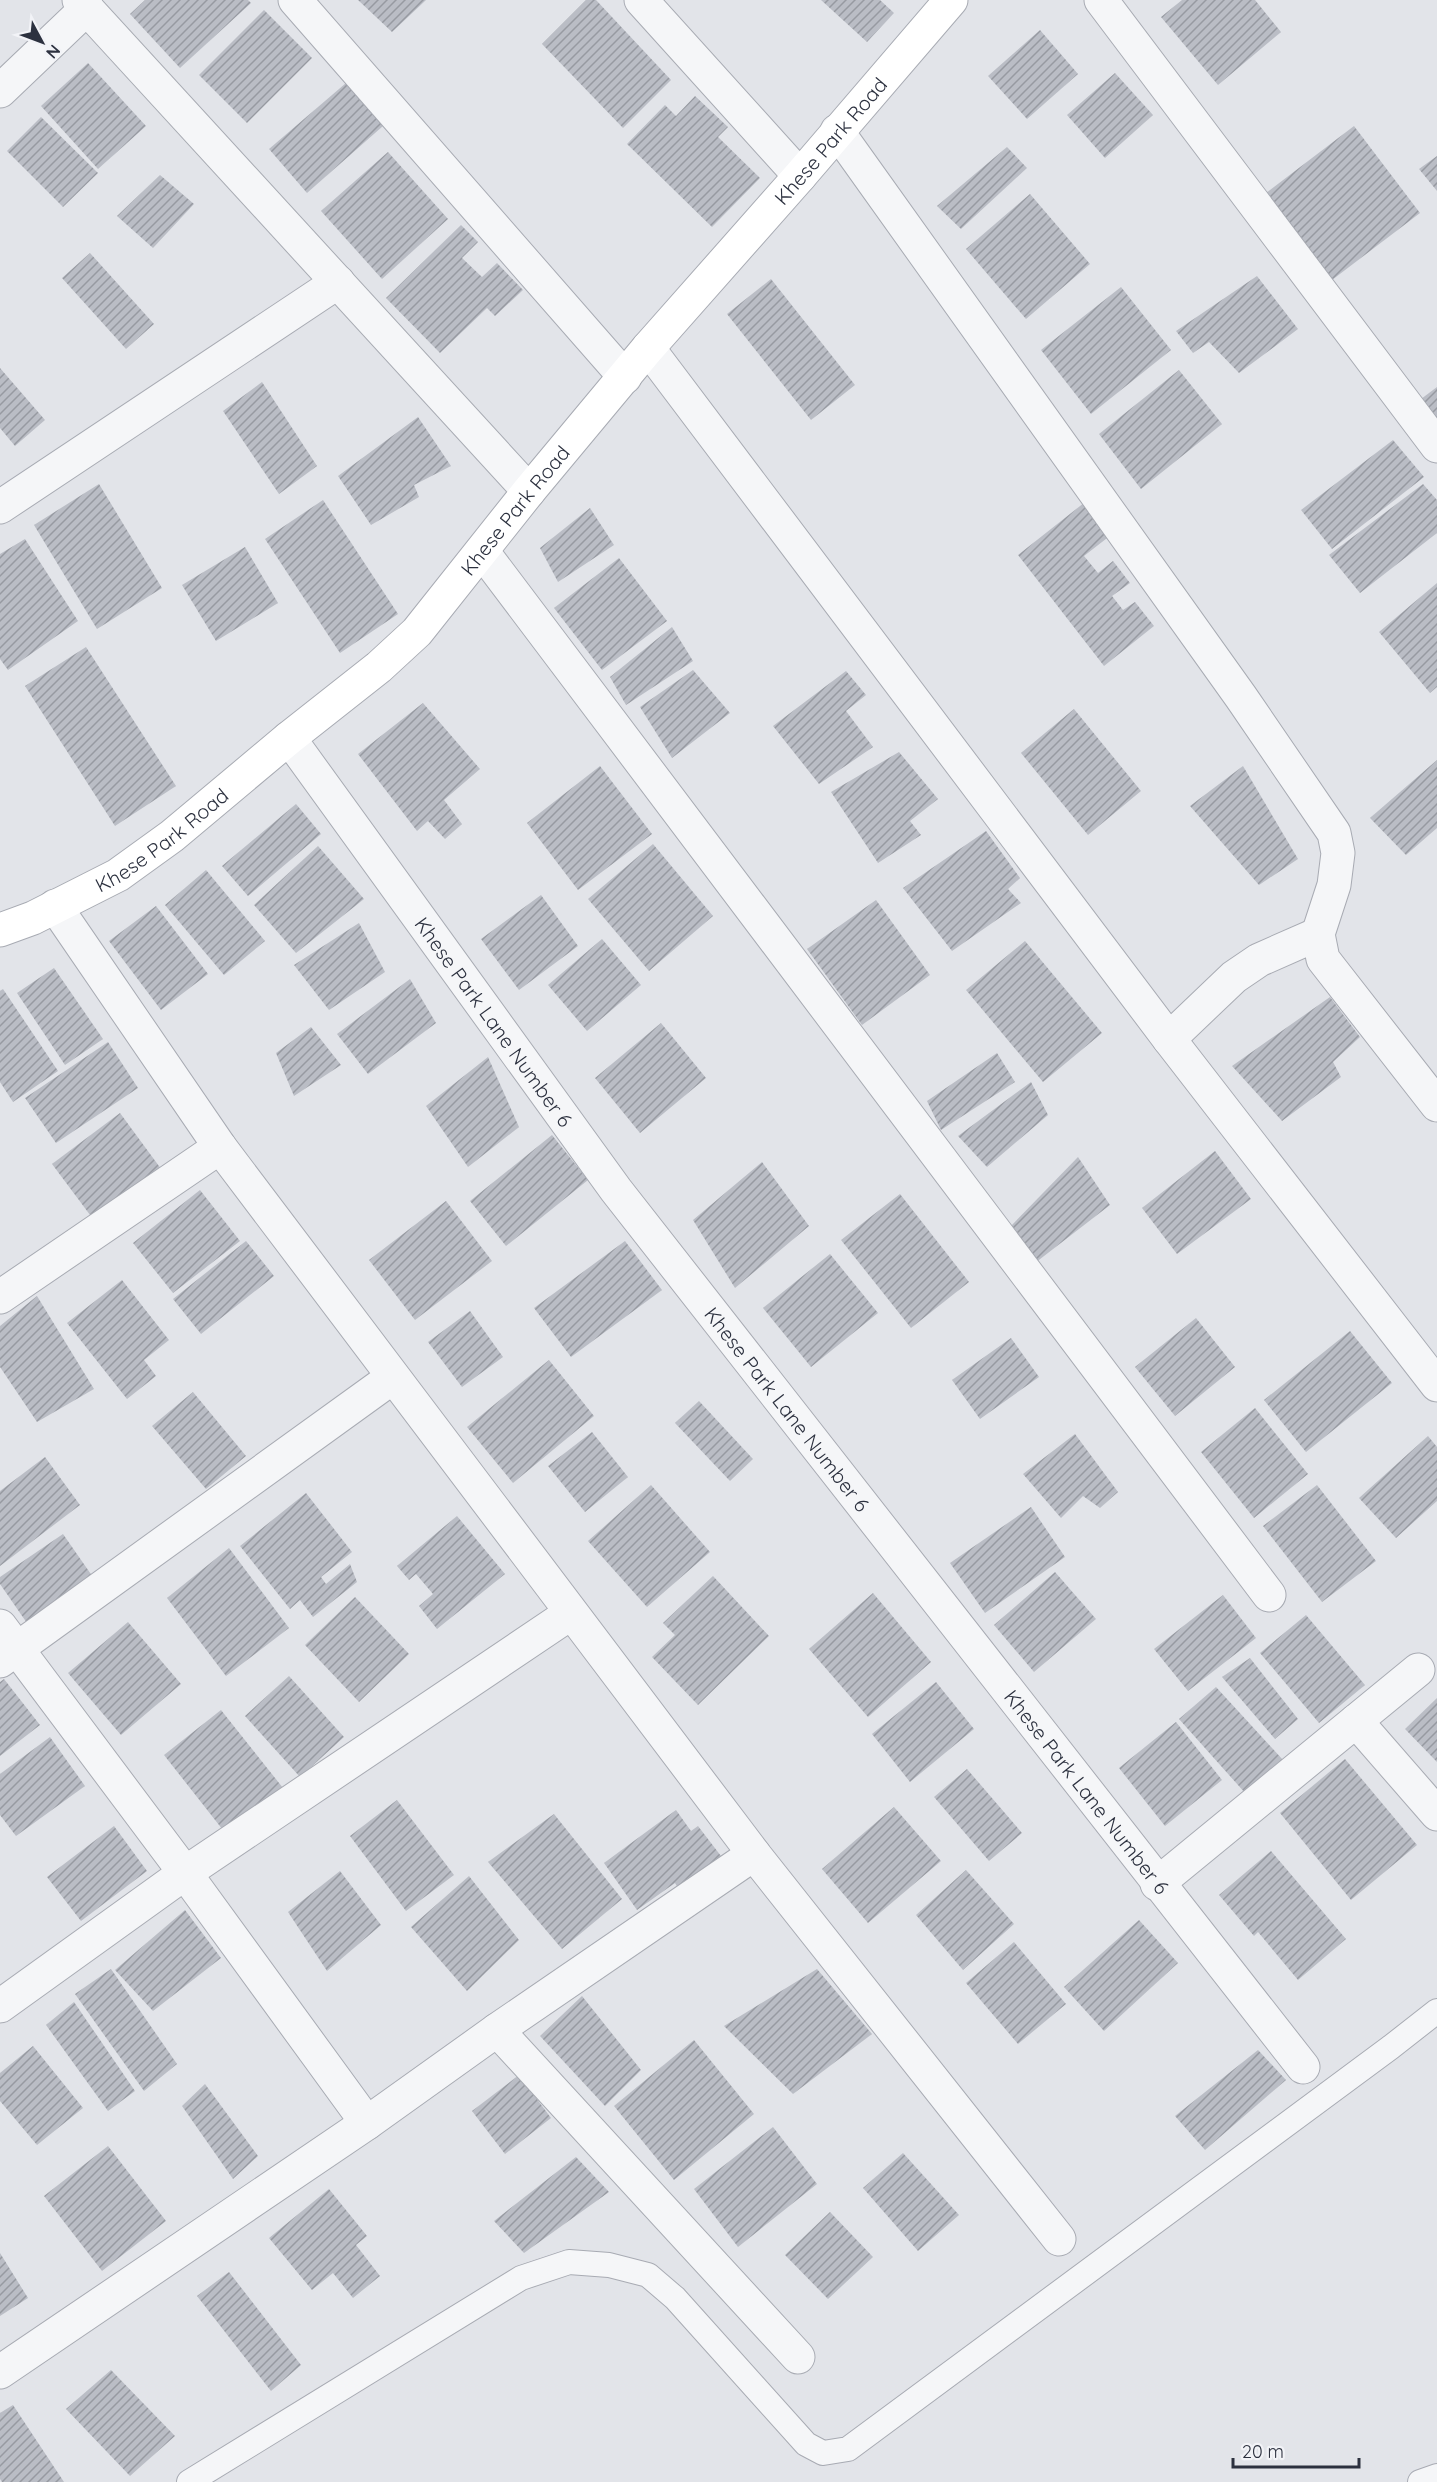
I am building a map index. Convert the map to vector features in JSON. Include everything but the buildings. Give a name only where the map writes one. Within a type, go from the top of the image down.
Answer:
[{"type":"street","points":[[296,0],[625,377]]},
{"type":"street","points":[[641,0],[800,176]]},
{"type":"street","name":"Khese Park Road","points":[[0,930],[33,918],[118,875],[172,836],[288,738],[379,667],[417,632],[529,491],[648,348],[951,0]]},
{"type":"street","points":[[1101,0],[1437,446]]},
{"type":"street","points":[[0,91],[83,4],[529,491]]},
{"type":"street","points":[[837,131],[1241,697],[1334,833],[1338,854],[1334,885],[1318,934],[1323,959],[1437,1105]]},
{"type":"street","points":[[0,507],[338,282]]},
{"type":"street","points":[[648,348],[1169,1039],[1437,1385]]},
{"type":"street","points":[[482,551],[1269,1595]]},
{"type":"street","name":"Khese Park Lane Number 6","points":[[288,738],[616,1190],[1157,1884],[1303,2067]]},
{"type":"street","points":[[55,906],[220,1147],[393,1377],[754,1854],[1059,2239]]},
{"type":"street","points":[[1169,1039],[1234,977],[1259,960],[1318,934]]},
{"type":"street","points":[[0,1297],[220,1147]]},
{"type":"street","points":[[367,2123],[185,1873],[6,1645],[393,1377]]},
{"type":"street","points":[[0,2006],[185,1873],[571,1613]]},
{"type":"street","points":[[1157,1884],[1418,1670]]},
{"type":"street","points":[[1356,1721],[1437,1814]]},
{"type":"street","points":[[0,2372],[367,2123],[497,2030],[754,1854]]},
{"type":"street","points":[[497,2030],[798,2357]]},
{"type":"lane","points":[[189,2482],[521,2278],[569,2262],[609,2265],[648,2275],[675,2298],[806,2444],[823,2453],[848,2449],[1437,2011]]},
{"type":"lane","points":[[1420,2482],[1437,2476]]}]
